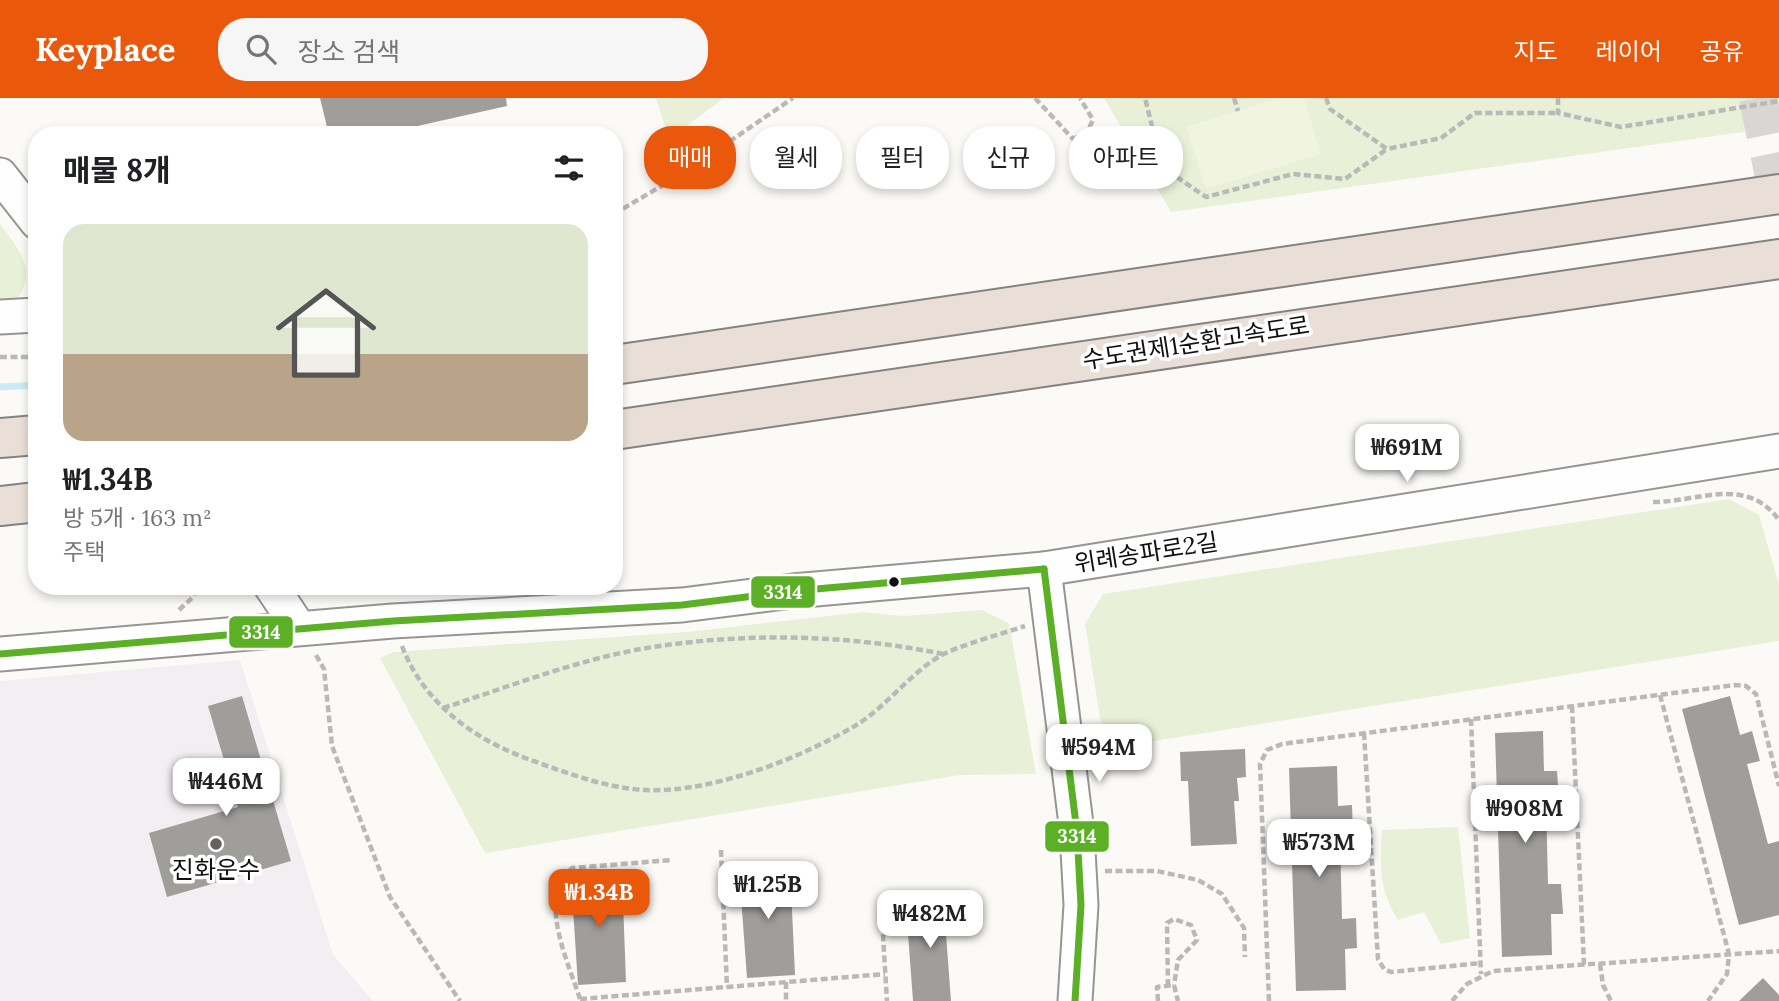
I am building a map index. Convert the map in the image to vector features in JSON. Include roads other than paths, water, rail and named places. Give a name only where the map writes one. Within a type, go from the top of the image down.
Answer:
[{"type":"highway","points":[[623,364],[1779,194]]},
{"type":"highway","name":"수도권제1순환고속도로","points":[[623,429],[1779,259]]},
{"type":"highway","points":[[0,438],[28,436]]},
{"type":"highway","points":[[0,506],[28,503]]},
{"type":"street","points":[[0,175],[28,211]]},
{"type":"street","points":[[0,317],[28,315]]},
{"type":"street","name":"위례송파로2길","points":[[0,654],[393,621],[682,605],[1044,569],[1779,451]]},
{"type":"street","points":[[1044,569],[1079,870],[1081,905],[1075,1001]]},
{"type":"street","points":[[277,595],[299,628]]},
{"type":"waterway","points":[[0,387],[28,385]]},
{"type":"tunnel","points":[[1758,98],[1779,201]]},
{"type":"place","name":"진화운수","points":[[216,844]]}]
